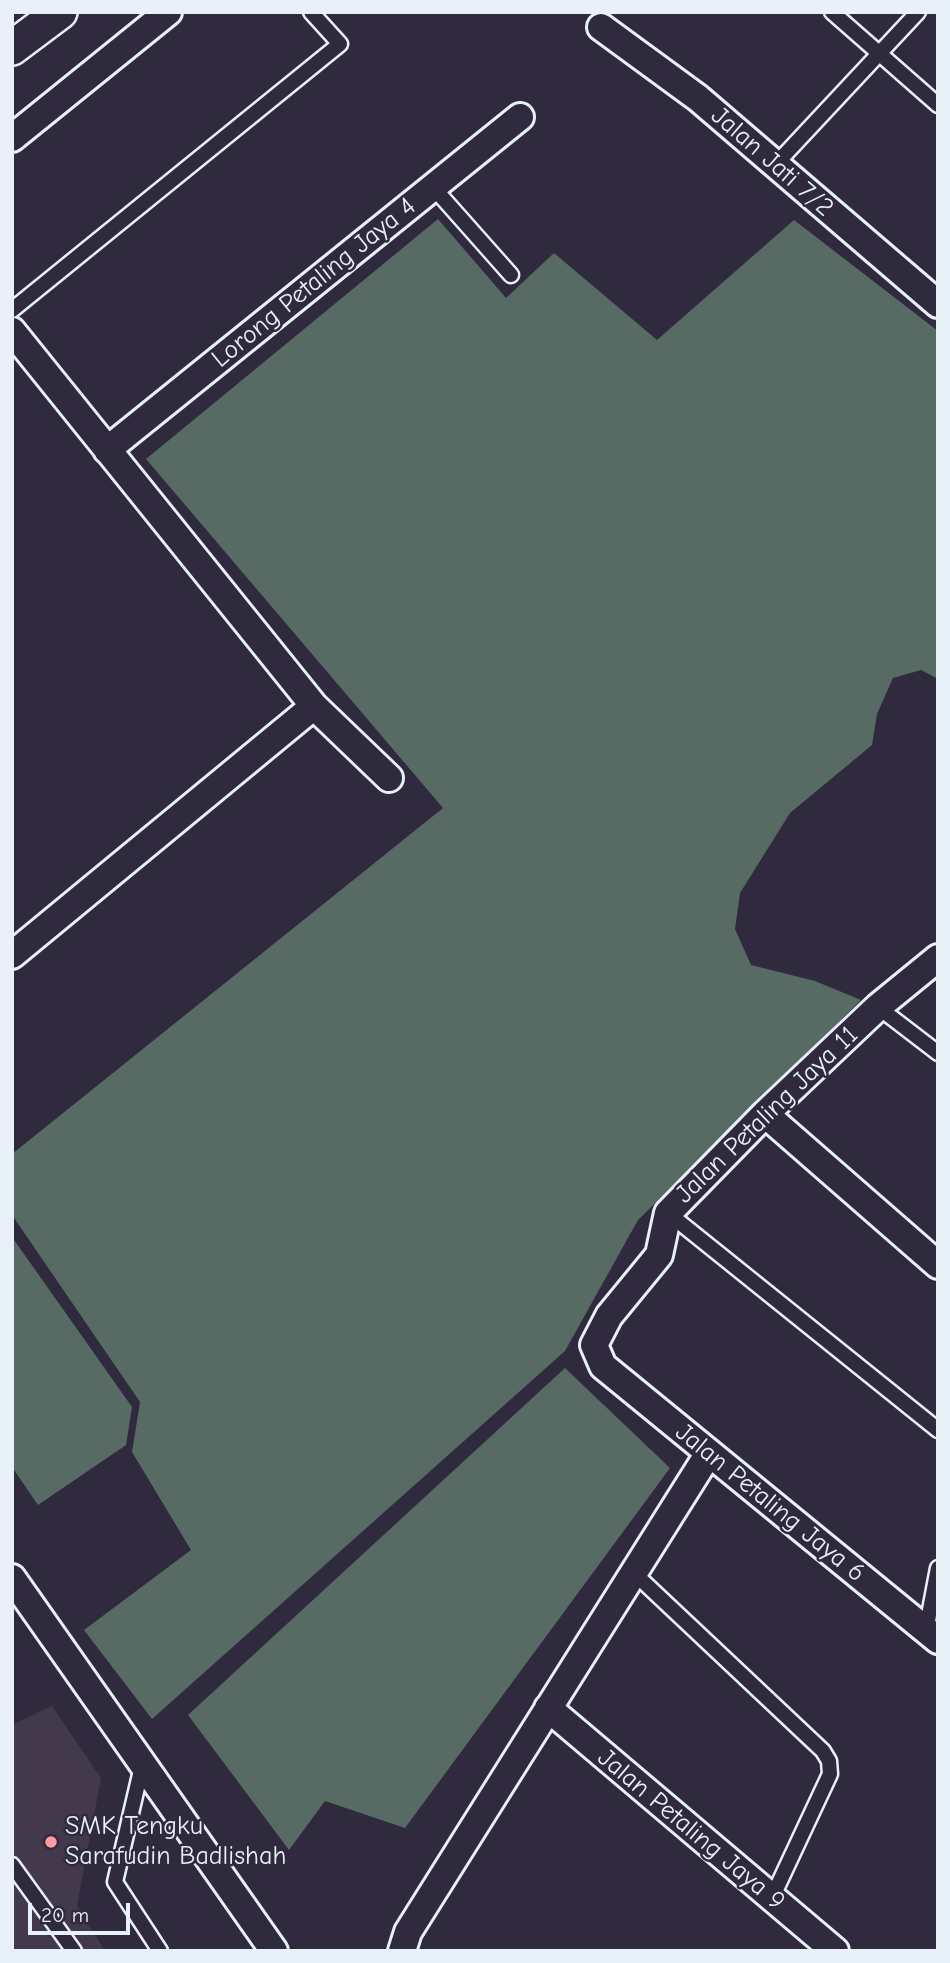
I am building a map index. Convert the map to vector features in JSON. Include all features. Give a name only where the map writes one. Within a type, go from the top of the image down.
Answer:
[{"type":"street","points":[[12,48],[60,12]]},
{"type":"street","points":[[12,138],[168,12]]},
{"type":"street","name":"Jalan Jati 7/2","points":[[601,27],[698,99],[938,304]]},
{"type":"street","name":"Lorong Petaling Jaya 4","points":[[107,450],[520,117]]},
{"type":"street","points":[[12,331],[314,706],[389,778]]},
{"type":"street","points":[[12,955],[314,706]]},
{"type":"street","name":"Jalan Petaling Jaya 11","points":[[603,1366],[594,1345],[609,1317],[659,1255],[668,1213],[765,1114],[878,1007],[938,958]]},
{"type":"street","points":[[765,1114],[938,1265]]},
{"type":"street","name":"Jalan Petaling Jaya 6","points":[[603,1366],[932,1636]]},
{"type":"street","points":[[402,1951],[408,1932],[709,1453]]},
{"type":"street","points":[[12,1578],[274,1951]]},
{"type":"street","name":"Jalan Petaling Jaya 9","points":[[548,1708],[835,1951]]},
{"type":"lane","points":[[12,310],[340,44],[311,12]]},
{"type":"lane","points":[[832,12],[938,105]]},
{"type":"lane","points":[[775,165],[918,12]]},
{"type":"lane","points":[[433,187],[511,275]]},
{"type":"lane","points":[[878,1007],[938,1053]]},
{"type":"lane","points":[[668,1213],[938,1430]]},
{"type":"lane","points":[[932,1636],[938,1568]]},
{"type":"lane","points":[[634,1573],[823,1751],[828,1761],[830,1774],[772,1898]]},
{"type":"lane","points":[[142,1766],[115,1882],[160,1951]]},
{"type":"lane","points":[[12,1865],[75,1951]]},
{"type":"shaded area","name":"SMK Tengku Sarafudin Badlishah","points":[[52,1706],[101,1778],[77,1906],[105,1951],[12,1951],[12,1725]]},
{"type":"green space","points":[[438,219],[506,298],[554,253],[657,340],[794,220],[938,331],[938,679],[921,670],[893,678],[877,714],[872,745],[790,813],[740,893],[735,929],[751,965],[815,981],[861,1000],[638,1220],[565,1351],[152,1719],[84,1630],[191,1550],[132,1452],[140,1402],[12,1215],[12,1154],[443,808],[146,459]]},
{"type":"green space","points":[[12,1237],[132,1407],[126,1445],[38,1505],[12,1467]]},
{"type":"green space","points":[[565,1368],[670,1468],[405,1828],[325,1801],[289,1850],[188,1715]]},
{"type":"place","name":"SMK Tengku Sarafudin Badlishah","points":[[51,1842]]}]
